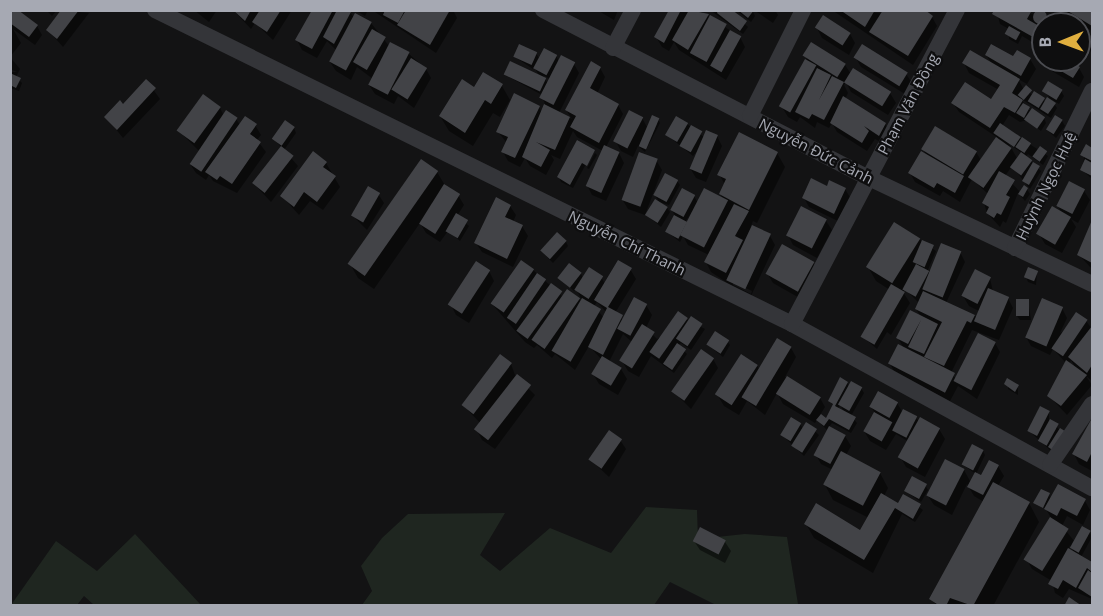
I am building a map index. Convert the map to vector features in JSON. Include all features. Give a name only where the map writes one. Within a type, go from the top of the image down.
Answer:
[{"type":"street","name":"Nguyễn Chí Thanh","points":[[155,10],[792,324],[1092,488]]},
{"type":"street","name":"Nguyễn Đức Cảnh","points":[[543,10],[868,178],[1092,284]]},
{"type":"street","points":[[613,48],[633,10]]},
{"type":"street","points":[[750,116],[803,10]]},
{"type":"street","name":"Phạm Văn Đồng","points":[[792,324],[957,10]]},
{"type":"street","name":"Huỳnh Ngọc Huệ","points":[[1015,248],[1092,91]]},
{"type":"street","points":[[1050,465],[1092,404]]},
{"type":"shaded area","points":[[646,507],[697,510],[698,539],[745,534],[787,537],[798,604],[716,605],[670,582],[654,605],[362,605],[372,591],[361,566],[382,538],[408,514],[505,513],[480,555],[500,571],[550,528],[611,553]]},
{"type":"shaded area","points":[[135,534],[201,605],[94,605],[84,596],[77,605],[11,605],[56,541],[97,571]]},
{"type":"building","points":[[10,10],[18,10],[38,25],[29,37],[10,23]]},
{"type":"building","points":[[61,10],[79,10],[57,39],[46,30]]},
{"type":"building","points":[[233,10],[251,10],[245,21]]},
{"type":"building","points":[[260,10],[281,10],[267,32],[252,22]]},
{"type":"building","points":[[312,10],[333,10],[312,49],[295,40]]},
{"type":"building","points":[[337,10],[352,10],[334,44],[323,37]]},
{"type":"building","points":[[385,10],[405,10],[398,23],[383,15]]},
{"type":"building","points":[[406,10],[450,10],[430,45],[397,25]]},
{"type":"building","points":[[669,10],[681,10],[664,43],[654,37]]},
{"type":"building","points":[[689,10],[709,14],[688,50],[672,40]]},
{"type":"building","points":[[718,10],[732,10],[747,21],[740,31],[717,13]]},
{"type":"building","points":[[738,10],[754,10],[748,18]]},
{"type":"building","points":[[840,10],[875,10],[865,27]]},
{"type":"building","points":[[883,10],[925,10],[933,16],[908,56],[869,32]]},
{"type":"building","points":[[994,10],[1032,10],[1027,19],[1031,21],[1031,36],[992,14]]},
{"type":"building","points":[[1066,10],[1092,10],[1092,26],[1091,12]]},
{"type":"building","points":[[355,13],[372,22],[346,70],[329,62]]},
{"type":"building","points":[[710,15],[727,24],[707,62],[690,53]]},
{"type":"building","points":[[823,15],[851,33],[843,46],[815,28]]},
{"type":"building","points":[[1009,26],[1020,32],[1016,40],[1005,34]]},
{"type":"building","points":[[372,29],[386,37],[367,70],[353,62]]},
{"type":"building","points":[[730,30],[741,36],[721,72],[710,66]]},
{"type":"building","points":[[390,42],[410,52],[388,95],[368,85]]},
{"type":"building","points":[[811,42],[846,64],[837,77],[803,56]]},
{"type":"building","points":[[519,44],[537,52],[532,65],[513,57]]},
{"type":"building","points":[[862,44],[908,73],[899,86],[854,58]]},
{"type":"building","points":[[991,44],[1013,56],[1017,50],[1031,58],[1021,76],[985,55]]},
{"type":"building","points":[[544,48],[557,55],[546,75],[533,68]]},
{"type":"building","points":[[970,50],[1020,79],[1012,93],[1023,100],[1015,113],[1004,107],[990,128],[951,103],[965,82],[991,99],[1000,85],[962,63]]},
{"type":"building","points":[[561,55],[575,62],[553,105],[539,98]]},
{"type":"building","points":[[411,58],[427,68],[408,99],[391,89]]},
{"type":"building","points":[[805,59],[816,65],[790,113],[779,106]]},
{"type":"building","points":[[510,61],[546,78],[540,91],[504,75]]},
{"type":"building","points":[[591,61],[601,67],[590,88],[619,104],[599,143],[570,127],[576,116],[565,110]]},
{"type":"building","points":[[817,68],[831,75],[819,100],[832,76],[844,82],[824,120],[812,114],[809,119],[795,112]]},
{"type":"building","points":[[853,68],[891,92],[882,106],[844,82]]},
{"type":"building","points":[[483,72],[503,84],[491,104],[485,100],[465,133],[439,116],[462,79],[474,87]]},
{"type":"building","points":[[1063,72],[1077,72],[1073,78]]},
{"type":"building","points":[[10,73],[21,78],[16,88],[10,85]]},
{"type":"building","points":[[146,79],[156,88],[117,130],[104,117],[120,100],[123,104]]},
{"type":"building","points":[[1048,81],[1063,90],[1056,100],[1042,91]]},
{"type":"building","points":[[1026,85],[1032,90],[1024,100],[1018,95]]},
{"type":"building","points":[[1034,91],[1045,98],[1039,108],[1028,101]]},
{"type":"building","points":[[514,93],[540,106],[515,158],[501,152],[508,137],[496,132]]},
{"type":"building","points":[[203,94],[221,107],[194,143],[177,130]]},
{"type":"building","points":[[843,96],[886,123],[879,136],[864,126],[869,131],[862,143],[830,123]]},
{"type":"building","points":[[1047,97],[1056,103],[1048,114],[1040,109]]},
{"type":"building","points":[[1023,103],[1030,107],[1024,118],[1016,113]]},
{"type":"building","points":[[544,104],[570,117],[555,150],[536,142],[550,150],[541,167],[522,157]]},
{"type":"building","points":[[1032,108],[1045,117],[1037,129],[1024,119]]},
{"type":"building","points":[[226,110],[238,118],[201,172],[190,164]]},
{"type":"building","points":[[629,110],[643,117],[627,148],[613,141]]},
{"type":"building","points":[[652,115],[659,118],[646,149],[639,146]]},
{"type":"building","points":[[1055,115],[1063,120],[1054,134],[1046,129]]},
{"type":"building","points":[[245,116],[257,124],[250,134],[261,142],[232,184],[220,176],[217,180],[205,172]]},
{"type":"building","points":[[676,116],[688,123],[677,142],[665,135]]},
{"type":"building","points":[[285,120],[295,127],[282,146],[272,139]]},
{"type":"building","points":[[1000,123],[1021,137],[1014,147],[993,133]]},
{"type":"building","points":[[691,125],[702,131],[691,152],[679,146]]},
{"type":"building","points":[[935,126],[977,151],[963,174],[921,149]]},
{"type":"building","points":[[706,130],[718,135],[702,174],[690,169]]},
{"type":"building","points":[[739,132],[778,152],[749,210],[719,194],[726,179],[717,175]]},
{"type":"building","points":[[996,137],[1012,148],[983,188],[968,177]]},
{"type":"building","points":[[1022,137],[1031,143],[1024,153],[1015,147]]},
{"type":"building","points":[[577,140],[595,150],[587,166],[582,163],[570,185],[557,177]]},
{"type":"building","points":[[1086,144],[1092,148],[1092,161],[1080,155]]},
{"type":"building","points":[[604,145],[620,152],[601,193],[586,186]]},
{"type":"building","points":[[281,146],[294,156],[265,193],[252,183]]},
{"type":"building","points":[[1040,146],[1047,151],[1040,162],[1032,157]]},
{"type":"building","points":[[313,151],[327,162],[323,167],[336,176],[317,202],[304,192],[294,207],[280,196]]},
{"type":"building","points":[[921,151],[964,176],[955,193],[937,183],[934,188],[908,173]]},
{"type":"building","points":[[639,152],[658,159],[640,207],[622,200]]},
{"type":"building","points":[[1021,152],[1032,160],[1021,176],[1010,167]]},
{"type":"building","points":[[421,159],[438,171],[365,276],[348,264]]},
{"type":"building","points":[[1085,159],[1092,163],[1092,176],[1080,170]]},
{"type":"building","points":[[1033,162],[1040,166],[1029,185],[1022,181]]},
{"type":"building","points":[[999,171],[1015,180],[1006,195],[1010,197],[1001,215],[997,213],[994,218],[986,213],[989,207],[982,203]]},
{"type":"building","points":[[665,173],[678,180],[667,202],[653,195]]},
{"type":"building","points":[[811,178],[827,186],[829,180],[846,188],[834,214],[802,198]]},
{"type":"building","points":[[1069,181],[1085,189],[1072,214],[1056,206]]},
{"type":"building","points":[[444,184],[460,194],[435,234],[419,224]]},
{"type":"building","points":[[1024,185],[1028,188],[1023,197],[1018,194]]},
{"type":"building","points":[[368,186],[380,193],[363,222],[351,215]]},
{"type":"building","points":[[682,188],[695,195],[684,217],[670,210]]},
{"type":"building","points":[[704,188],[728,200],[704,247],[680,235]]},
{"type":"building","points":[[496,197],[511,205],[505,217],[523,225],[507,259],[474,243]]},
{"type":"building","points":[[655,199],[668,207],[658,223],[645,215]]},
{"type":"building","points":[[734,204],[749,211],[735,236],[743,240],[726,273],[704,262]]},
{"type":"building","points":[[801,206],[827,219],[812,249],[786,235]]},
{"type":"building","points":[[1052,206],[1071,217],[1055,245],[1036,234]]},
{"type":"building","points":[[456,213],[468,220],[458,238],[446,231]]},
{"type":"building","points":[[674,215],[687,222],[678,239],[665,232]]},
{"type":"building","points":[[1092,220],[1092,263],[1077,255]]},
{"type":"building","points":[[894,222],[920,238],[892,283],[866,267]]},
{"type":"building","points":[[752,225],[771,234],[745,289],[726,280]]},
{"type":"building","points":[[557,232],[567,241],[550,259],[540,251]]},
{"type":"building","points":[[922,240],[934,245],[925,267],[913,262]]},
{"type":"building","points":[[941,243],[961,251],[943,298],[922,289]]},
{"type":"building","points":[[782,244],[814,262],[798,292],[766,274]]},
{"type":"building","points":[[521,260],[534,269],[504,313],[491,303]]},
{"type":"building","points":[[618,260],[632,268],[608,307],[623,315],[603,355],[588,347],[607,308],[594,300]]},
{"type":"building","points":[[476,261],[490,270],[462,314],[448,305]]},
{"type":"building","points":[[569,263],[582,273],[570,288],[557,278]]},
{"type":"building","points":[[916,264],[929,271],[916,297],[902,290]]},
{"type":"building","points":[[589,267],[603,276],[589,299],[574,290]]},
{"type":"building","points":[[1028,267],[1038,271],[1034,281],[1024,277]]},
{"type":"building","points":[[975,269],[991,277],[977,304],[961,296]]},
{"type":"building","points":[[537,273],[546,279],[516,324],[507,318]]},
{"type":"building","points":[[551,283],[562,291],[528,339],[516,331]]},
{"type":"building","points":[[891,284],[905,292],[874,345],[860,337]]},
{"type":"building","points":[[988,288],[1009,297],[995,330],[974,321]]},
{"type":"building","points":[[567,289],[580,298],[545,349],[531,340]]},
{"type":"building","points":[[923,291],[975,315],[971,323],[967,321],[944,366],[924,357],[942,322],[915,309]]},
{"type":"building","points":[[634,297],[647,304],[630,336],[617,329]]},
{"type":"building","points":[[582,298],[601,309],[571,362],[552,351]]},
{"type":"building","points":[[1042,298],[1063,307],[1046,347],[1025,338]]},
{"type":"building","points":[[1016,299],[1029,299],[1029,316],[1016,316]]},
{"type":"building","points":[[910,310],[938,324],[924,354],[908,347],[921,320],[908,344],[896,338]]},
{"type":"building","points":[[678,311],[688,318],[659,359],[649,352]]},
{"type":"building","points":[[1076,312],[1088,320],[1063,356],[1051,348]]},
{"type":"building","points":[[691,316],[703,324],[688,346],[676,338]]},
{"type":"building","points":[[642,324],[655,332],[632,368],[619,360]]},
{"type":"building","points":[[1092,326],[1092,365],[1087,373],[1068,357]]},
{"type":"building","points":[[715,331],[729,340],[721,354],[706,344]]},
{"type":"building","points":[[978,333],[996,342],[971,390],[953,381]]},
{"type":"building","points":[[777,338],[792,347],[756,406],[741,397]]},
{"type":"building","points":[[677,343],[686,349],[672,370],[663,364]]},
{"type":"building","points":[[898,344],[955,373],[945,393],[888,364]]},
{"type":"building","points":[[701,349],[714,358],[684,401],[671,392]]},
{"type":"building","points":[[500,354],[512,363],[473,414],[461,405]]},
{"type":"building","points":[[741,354],[758,365],[732,405],[715,394]]},
{"type":"building","points":[[602,356],[622,368],[611,386],[591,374]]},
{"type":"building","points":[[1066,360],[1087,375],[1061,406],[1047,396]]},
{"type":"building","points":[[517,374],[531,385],[488,440],[474,429]]},
{"type":"building","points":[[787,376],[821,397],[810,415],[776,394]]},
{"type":"building","points":[[840,377],[848,382],[835,406],[856,417],[849,430],[829,419],[824,426],[816,420],[821,414],[826,418],[833,404],[828,401]]},
{"type":"building","points":[[1007,378],[1019,385],[1015,392],[1004,384]]},
{"type":"building","points":[[851,381],[862,387],[849,411],[838,405]]},
{"type":"building","points":[[878,391],[898,402],[889,418],[869,407]]},
{"type":"building","points":[[1040,406],[1050,411],[1037,436],[1027,431]]},
{"type":"building","points":[[903,409],[917,416],[906,438],[892,430]]},
{"type":"building","points":[[874,412],[892,422],[882,441],[863,431]]},
{"type":"building","points":[[791,417],[801,423],[790,441],[780,435]]},
{"type":"building","points":[[920,417],[940,428],[918,468],[898,457]]},
{"type":"building","points":[[1092,418],[1092,452],[1087,462],[1072,454]]},
{"type":"building","points":[[1050,419],[1059,424],[1047,446],[1038,441]]},
{"type":"building","points":[[806,422],[817,429],[802,453],[791,446]]},
{"type":"building","points":[[829,426],[846,435],[830,464],[814,455]]},
{"type":"building","points":[[1060,428],[1068,433],[1057,453],[1048,447]]},
{"type":"building","points":[[609,430],[622,439],[601,469],[588,459]]},
{"type":"building","points":[[972,444],[984,450],[973,470],[962,464]]},
{"type":"building","points":[[841,451],[881,472],[863,506],[823,485]]},
{"type":"building","points":[[945,459],[965,469],[946,506],[926,496]]},
{"type":"building","points":[[989,460],[999,465],[983,495],[967,487],[975,472],[981,475]]},
{"type":"building","points":[[912,476],[927,484],[919,499],[904,491]]},
{"type":"building","points":[[993,482],[1030,502],[973,606],[950,598],[946,606],[940,606],[929,599]]},
{"type":"building","points":[[1058,484],[1086,499],[1077,516],[1061,508],[1057,516],[1044,509]]},
{"type":"building","points":[[1041,489],[1050,493],[1043,508],[1033,503]]},
{"type":"building","points":[[881,493],[898,503],[903,494],[921,504],[913,519],[895,508],[864,560],[804,524],[816,503],[860,530]]},
{"type":"building","points":[[1050,517],[1069,529],[1042,571],[1024,559]]},
{"type":"building","points":[[1082,526],[1091,531],[1079,553],[1070,548]]},
{"type":"building","points":[[700,527],[726,540],[719,554],[693,541]]},
{"type":"building","points":[[1068,548],[1092,562],[1092,572],[1087,568],[1076,588],[1063,580],[1058,589],[1048,584]]},
{"type":"building","points":[[1088,570],[1092,573],[1092,597],[1078,588]]},
{"type":"building","points":[[1069,597],[1082,606],[1064,606]]}]
